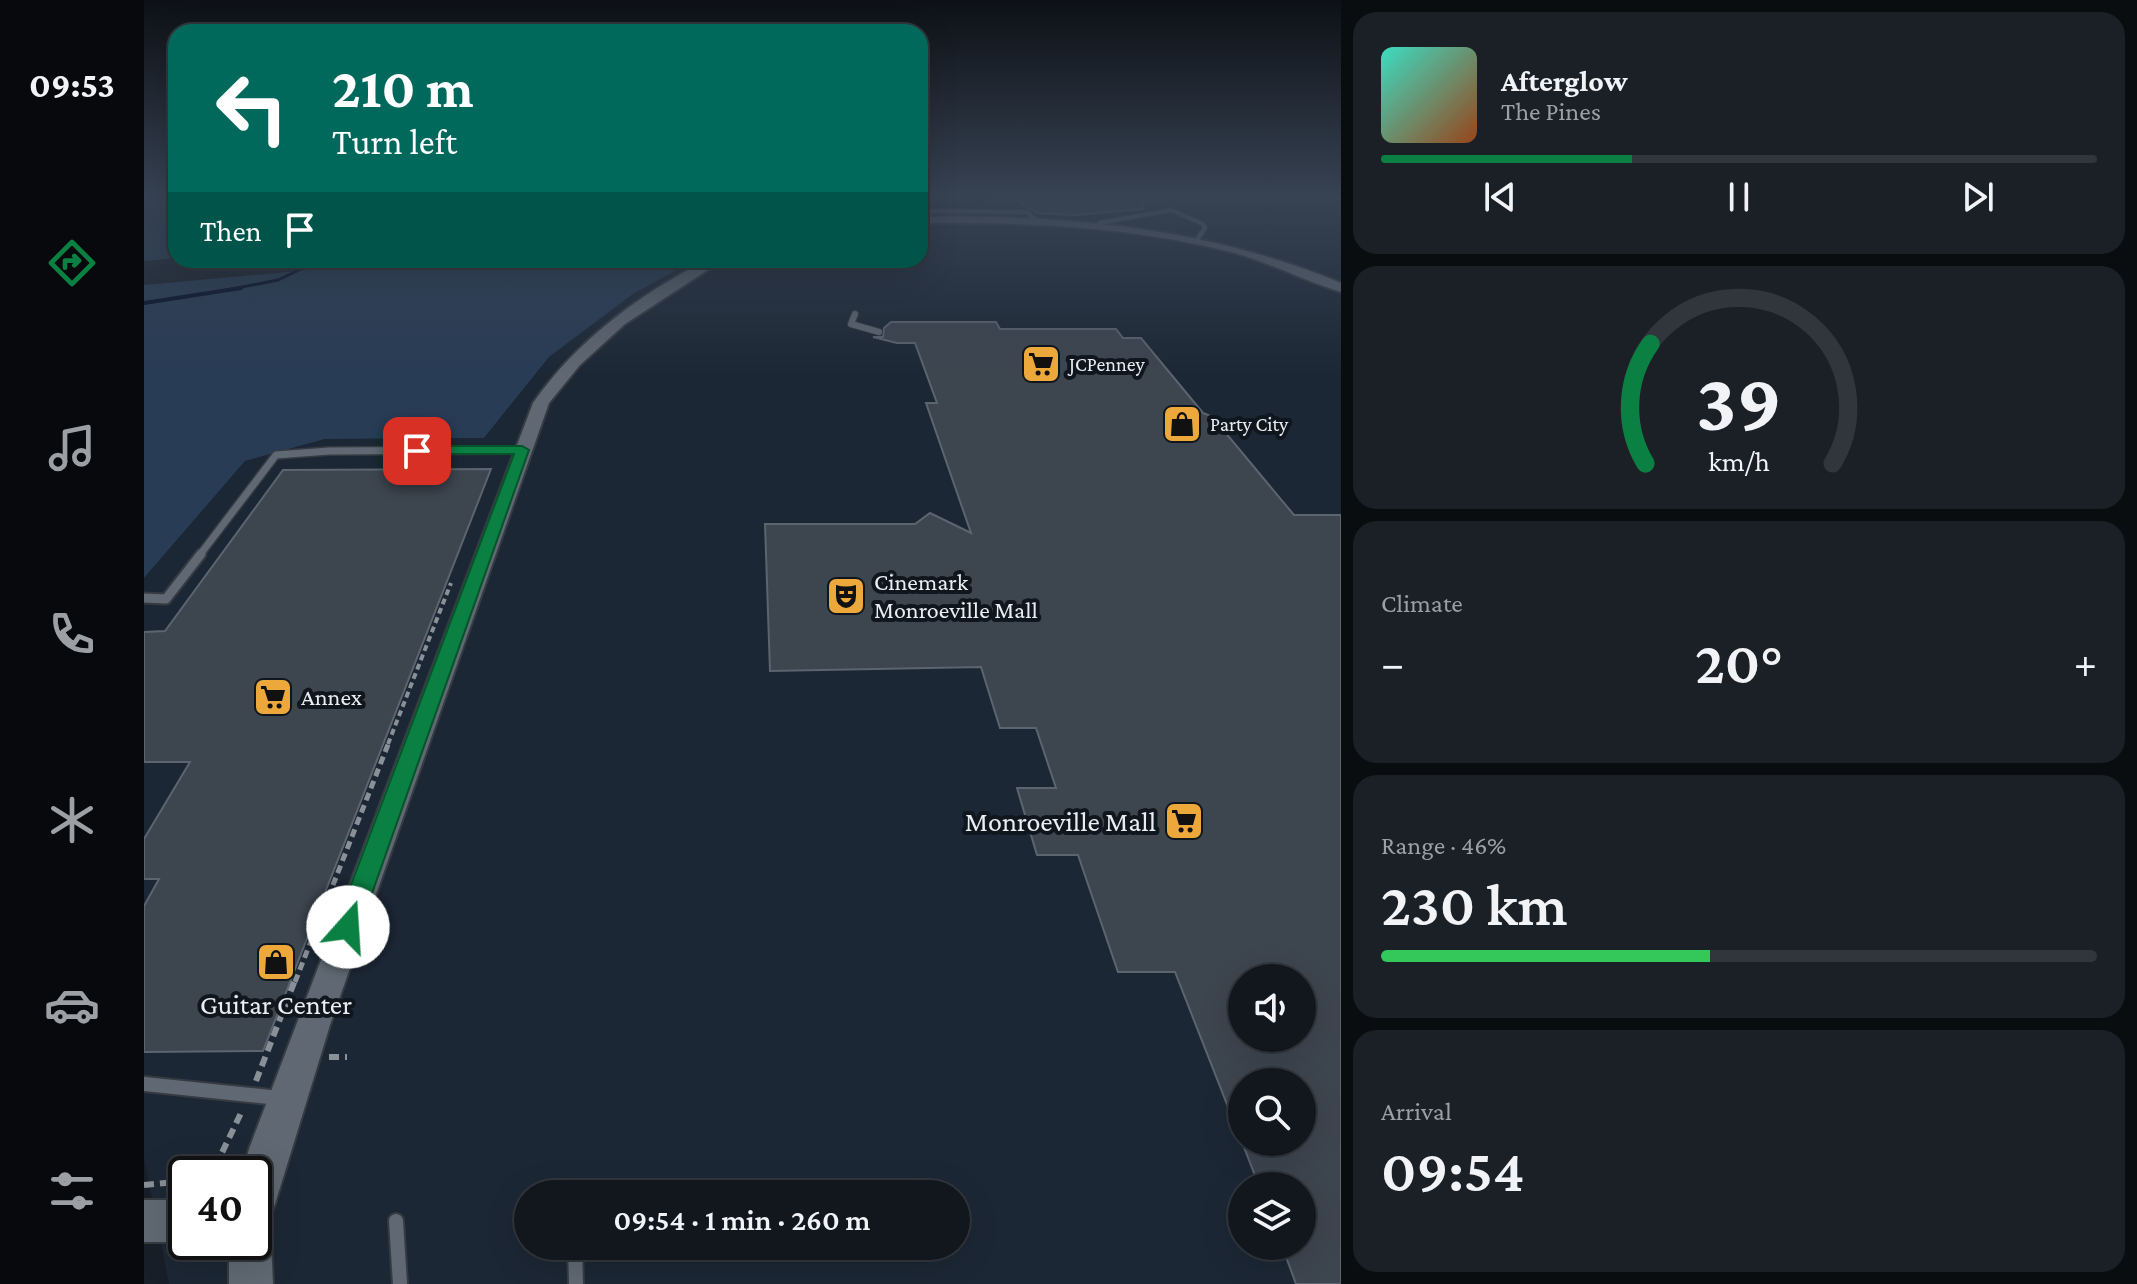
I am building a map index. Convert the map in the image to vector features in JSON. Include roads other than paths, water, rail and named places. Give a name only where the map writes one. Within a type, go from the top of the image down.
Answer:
[{"type":"street","points":[[1259,256],[1341,288]]},
{"type":"street","points":[[268,1156],[286,1098],[541,403],[573,361],[677,282],[702,268]]},
{"type":"street","points":[[144,1221],[168,1221]]},
{"type":"street","points":[[250,1260],[251,1284]]},
{"type":"lane","points":[[855,314],[851,324],[879,332]]},
{"type":"lane","points":[[144,598],[166,599],[276,455],[329,451],[522,450]]},
{"type":"lane","points":[[144,1084],[286,1098]]},
{"type":"lane","points":[[396,1221],[400,1284]]},
{"type":"lane","points":[[575,1260],[576,1284]]},
{"type":"waterway","points":[[227,290],[278,280],[303,268]]},
{"type":"waterway","points":[[144,303],[241,288]]},
{"type":"place","name":"JCPenney","points":[[1041,364]]},
{"type":"place","name":"Party City","points":[[1182,424]]},
{"type":"place","name":"Cinemark Monroeville Mall","points":[[846,596]]},
{"type":"place","name":"Annex","points":[[273,697]]},
{"type":"place","name":"Monroeville Mall","points":[[1184,821]]},
{"type":"place","name":"Guitar Center","points":[[276,962]]}]
